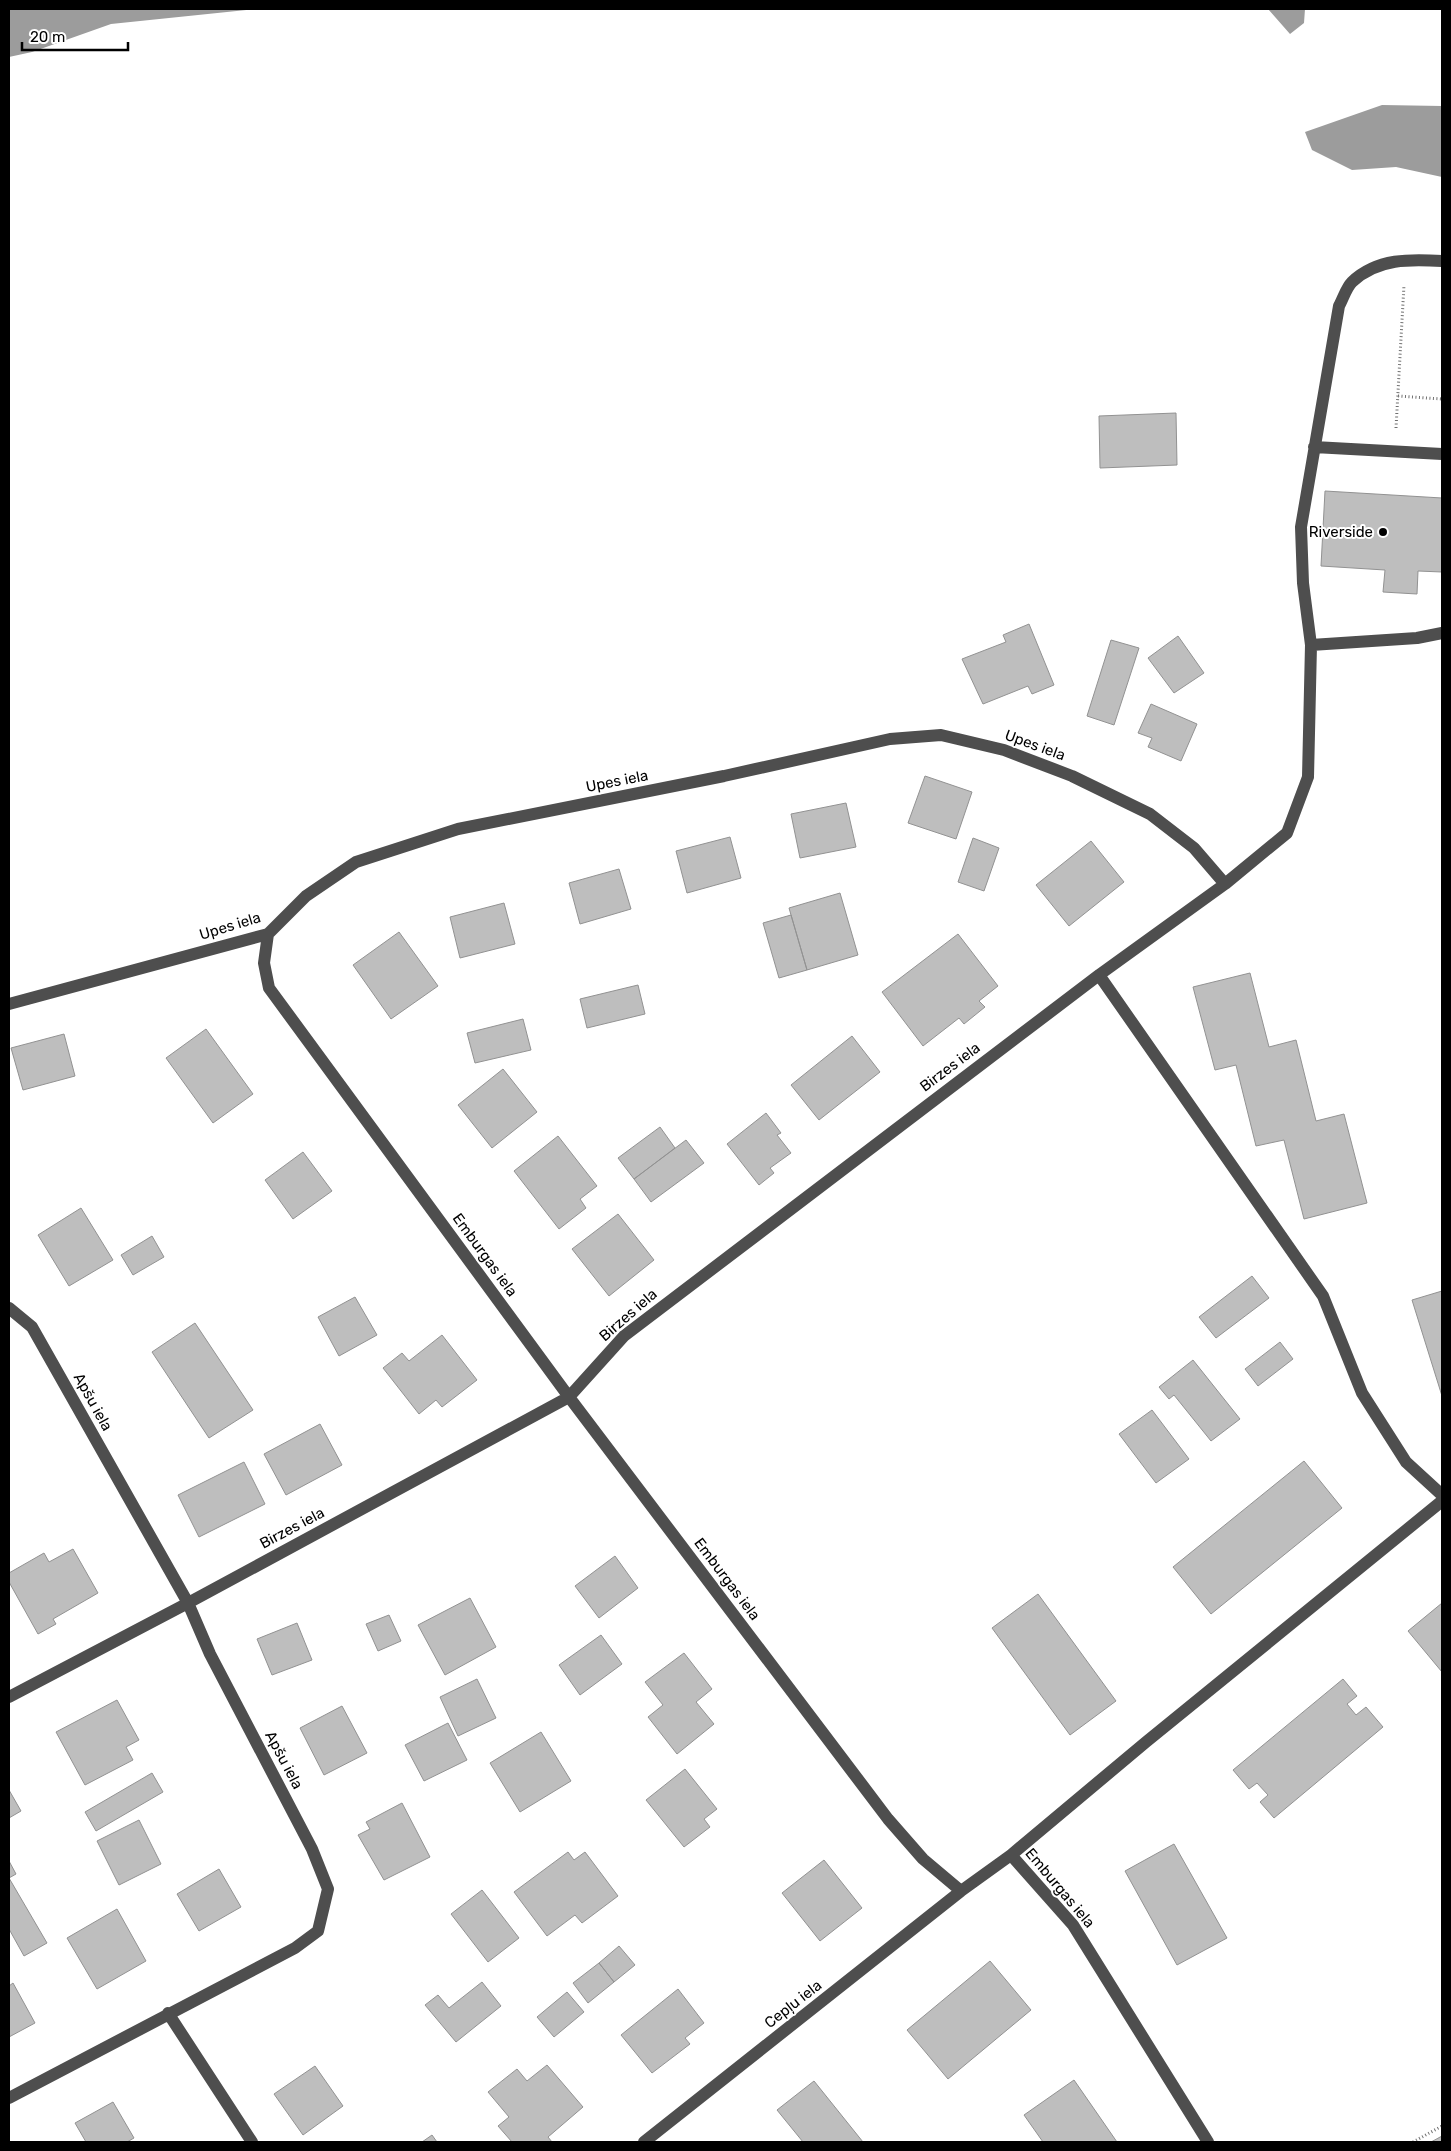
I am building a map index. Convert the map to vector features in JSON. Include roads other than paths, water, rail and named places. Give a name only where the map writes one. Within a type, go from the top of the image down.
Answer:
[{"type":"street","name":"Birzes iela","points":[[9,1697],[188,1603],[569,1397],[624,1336],[1099,975],[1225,884],[1287,833],[1308,776],[1311,645],[1303,583],[1301,527],[1339,306],[1352,282],[1374,268],[1405,259],[1442,260]]},
{"type":"street","points":[[1314,447],[1442,454]]},
{"type":"street","points":[[1311,645],[1417,638],[1442,633]]},
{"type":"street","name":"Upes iela","points":[[9,1004],[268,934],[306,896],[356,862],[458,828],[724,776],[890,739],[942,735],[1004,750],[1064,773],[1150,814],[1194,848],[1225,884]]},
{"type":"street","name":"Emburgas iela","points":[[268,934],[264,963],[269,988],[569,1397],[888,1819],[923,1859],[961,1891],[1011,1855],[1073,1925],[1208,2142]]},
{"type":"street","points":[[1099,975],[1323,1296],[1362,1393],[1406,1462],[1442,1494]]},
{"type":"street","name":"Apšu iela","points":[[9,1308],[32,1327],[188,1603],[210,1654],[312,1849],[328,1889],[318,1931],[295,1948],[9,2098]]},
{"type":"street","points":[[1011,1855],[1146,1742],[1442,1501]]},
{"type":"street","name":"Cepļu iela","points":[[644,2142],[961,1891]]},
{"type":"street","points":[[168,2013],[252,2142]]},
{"type":"place","name":"Riverside","points":[[1383,532]]}]
